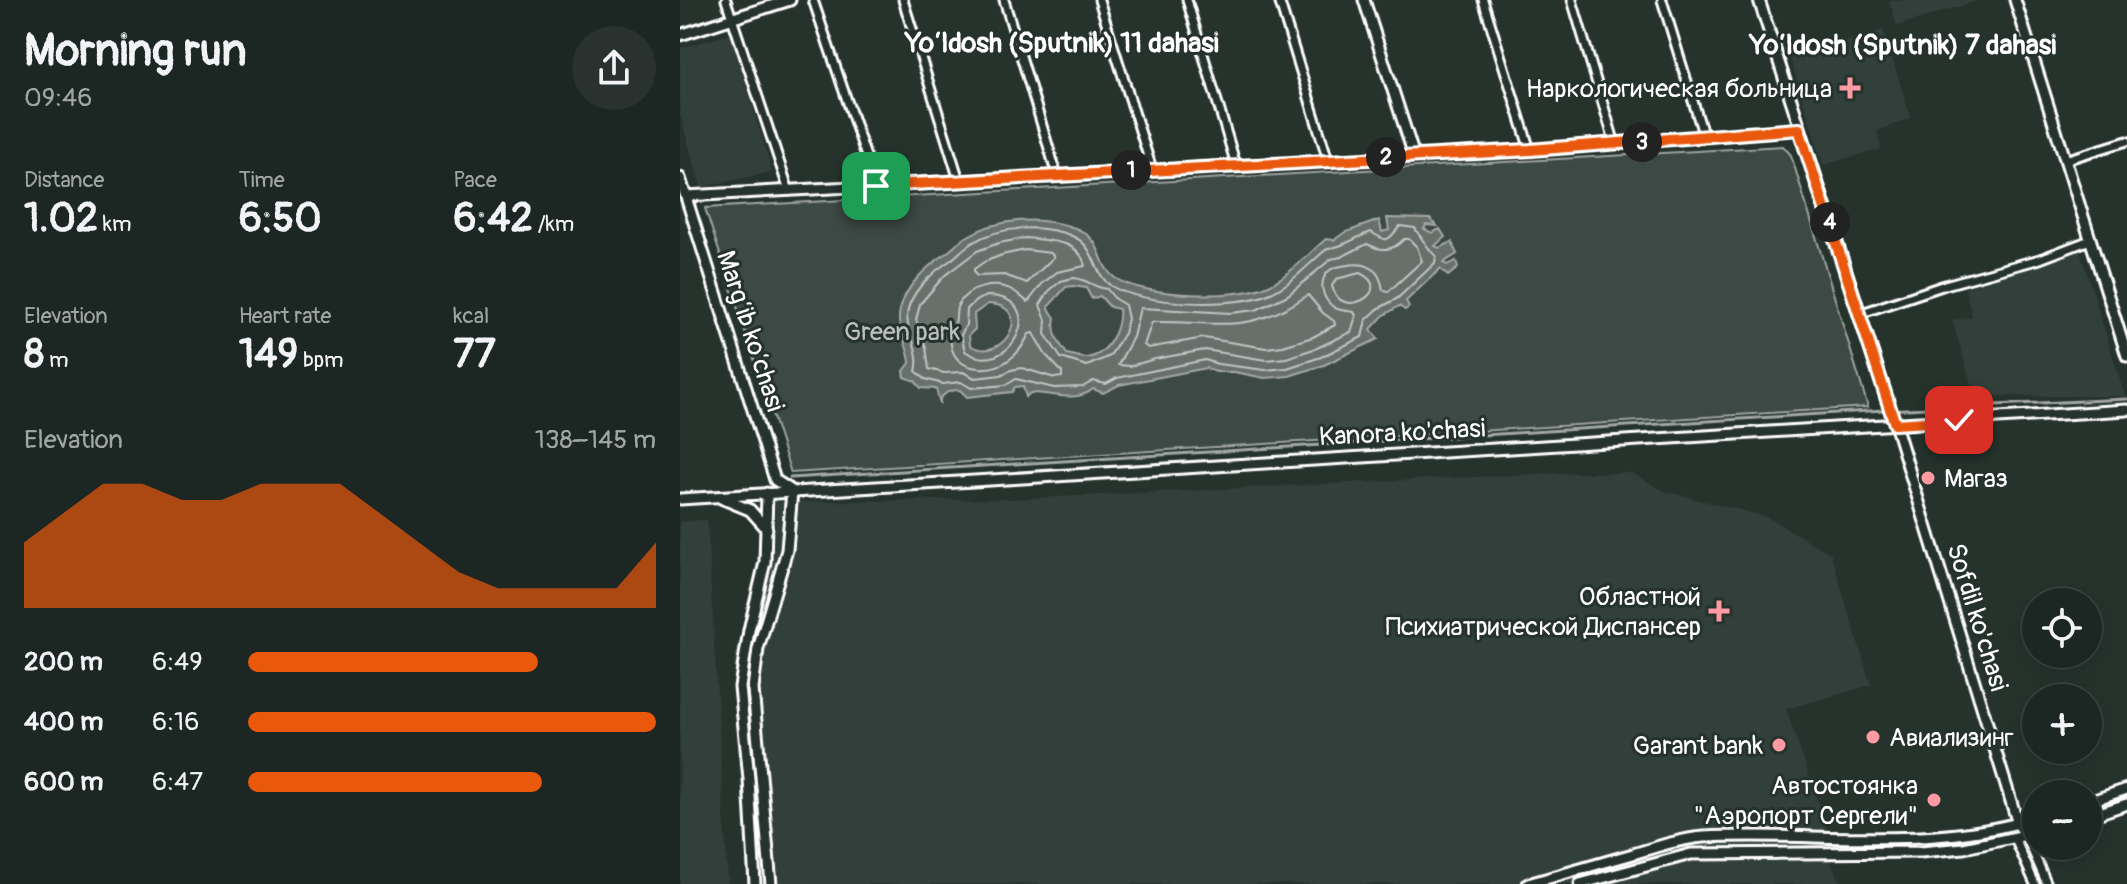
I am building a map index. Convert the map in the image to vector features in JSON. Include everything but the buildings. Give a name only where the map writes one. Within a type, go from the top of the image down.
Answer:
[{"type":"street","points":[[726,0],[789,191]]},
{"type":"street","points":[[680,35],[790,0]]},
{"type":"street","points":[[813,0],[876,186]]},
{"type":"street","points":[[903,0],[959,180]]},
{"type":"street","points":[[1004,0],[1057,175]]},
{"type":"street","points":[[1099,0],[1152,169]]},
{"type":"street","points":[[1187,0],[1236,165]]},
{"type":"street","points":[[1279,0],[1328,160]]},
{"type":"street","points":[[1364,0],[1414,156]]},
{"type":"street","points":[[1483,0],[1530,150]]},
{"type":"street","points":[[1572,0],[1615,144]]},
{"type":"street","points":[[1662,0],[1704,137]]},
{"type":"street","name":"Sofdil ko'chasi","points":[[1759,0],[2022,830]]},
{"type":"street","points":[[2015,0],[2127,356]]},
{"type":"street","points":[[686,196],[1530,150],[1799,129]]},
{"type":"street","points":[[2065,160],[2127,141]]},
{"type":"street","name":"Marg‘ib ko‘chasi","points":[[680,178],[775,480]]},
{"type":"street","points":[[1859,314],[1945,285],[2040,259],[2090,240]]},
{"type":"street","name":"Kanora ko'chasi","points":[[680,499],[1892,415],[2127,410]]},
{"type":"street","points":[[755,884],[740,687],[765,562],[767,493],[775,480],[792,491],[787,550],[758,649],[753,689],[771,884]]},
{"type":"street","points":[[718,497],[750,510],[767,529]]},
{"type":"street","points":[[2102,797],[2127,789]]},
{"type":"street","points":[[2102,812],[2127,804]]},
{"type":"street","points":[[1528,884],[1664,844],[1702,837],[1914,838],[1963,834],[2022,823]]},
{"type":"street","points":[[1580,884],[1691,854],[1883,854],[1964,848],[2022,837]]},
{"type":"street","points":[[753,862],[770,860]]},
{"type":"street","name":"Sofdil ko'chasi","points":[[2030,860],[2035,884]]},
{"type":"street","name":"Sofdil ko'chasi","points":[[2036,860],[2047,884]]},
{"type":"shaded area","points":[[1889,0],[1980,0],[1897,26]]},
{"type":"shaded area","name":"Наркологическая больница","points":[[1883,30],[1911,118],[1877,131],[1881,149],[1823,165],[1790,58]]},
{"type":"shaded area","points":[[731,34],[772,172],[701,187],[680,115],[680,48]]},
{"type":"shaded area","points":[[2080,251],[2125,396],[1975,396],[1952,320],[1972,317],[1965,288]]},
{"type":"shaded area","points":[[1556,473],[1632,473],[1664,491],[1767,517],[1831,554],[1871,685],[1786,709],[1826,826],[1832,865],[1842,884],[747,884],[734,660],[748,607],[771,570],[775,502],[1015,499]]},
{"type":"shaded area","points":[[707,520],[728,884],[680,884],[680,522]]},
{"type":"green space","name":"Green park","points":[[1783,146],[1791,155],[1868,407],[791,473],[705,208]]},
{"type":"water","points":[[1387,218],[1430,219],[1437,226],[1426,225],[1424,229],[1432,233],[1440,229],[1445,237],[1435,246],[1439,248],[1452,242],[1457,254],[1443,263],[1447,265],[1456,261],[1458,268],[1448,276],[1440,269],[1406,301],[1409,307],[1405,310],[1399,306],[1383,316],[1371,329],[1378,339],[1324,365],[1289,376],[1265,378],[1206,368],[1119,385],[1103,393],[1093,389],[1071,397],[1030,393],[1026,397],[1023,386],[1015,387],[1012,392],[967,397],[960,390],[949,391],[940,398],[940,404],[936,389],[921,388],[905,377],[904,371],[910,363],[899,317],[906,294],[923,272],[962,240],[993,225],[1035,221],[1075,228],[1091,238],[1105,266],[1115,278],[1147,289],[1191,294],[1255,290],[1285,275],[1326,239],[1334,240],[1379,220],[1382,232],[1389,230]],"holes":[[[1066,287],[1086,288],[1092,299],[1100,296],[1110,307],[1119,309],[1112,340],[1101,352],[1086,358],[1067,354],[1056,337],[1055,318],[1048,307]],[[988,304],[1003,307],[1013,323],[1003,342],[994,348],[982,349],[970,345],[969,335],[975,329],[974,314]]]},
{"type":"waterway","points":[[790,478],[1884,410],[2127,399]]},
{"type":"place","name":"Наркологическая больница","points":[[1850,88]]},
{"type":"place","name":"Магаз","points":[[1928,478]]},
{"type":"place","name":"Областной Психиатрической Диспансер","points":[[1719,611]]},
{"type":"place","name":"Авиализинг","points":[[1873,737]]},
{"type":"place","name":"Garant bank","points":[[1779,745]]},
{"type":"place","name":"Автостоянка \"Аэропорт Сергели\"","points":[[1934,800]]},
{"type":"district","name":"Yo‘ldosh (Sputnik) 11 dahasi","points":[[1062,42]]},
{"type":"district","name":"Yo‘ldosh (Sputnik) 7 dahasi","points":[[1903,44]]},
{"type":"route","points":[[876,186],[1530,150],[1799,129],[1895,424],[1959,420]]}]
